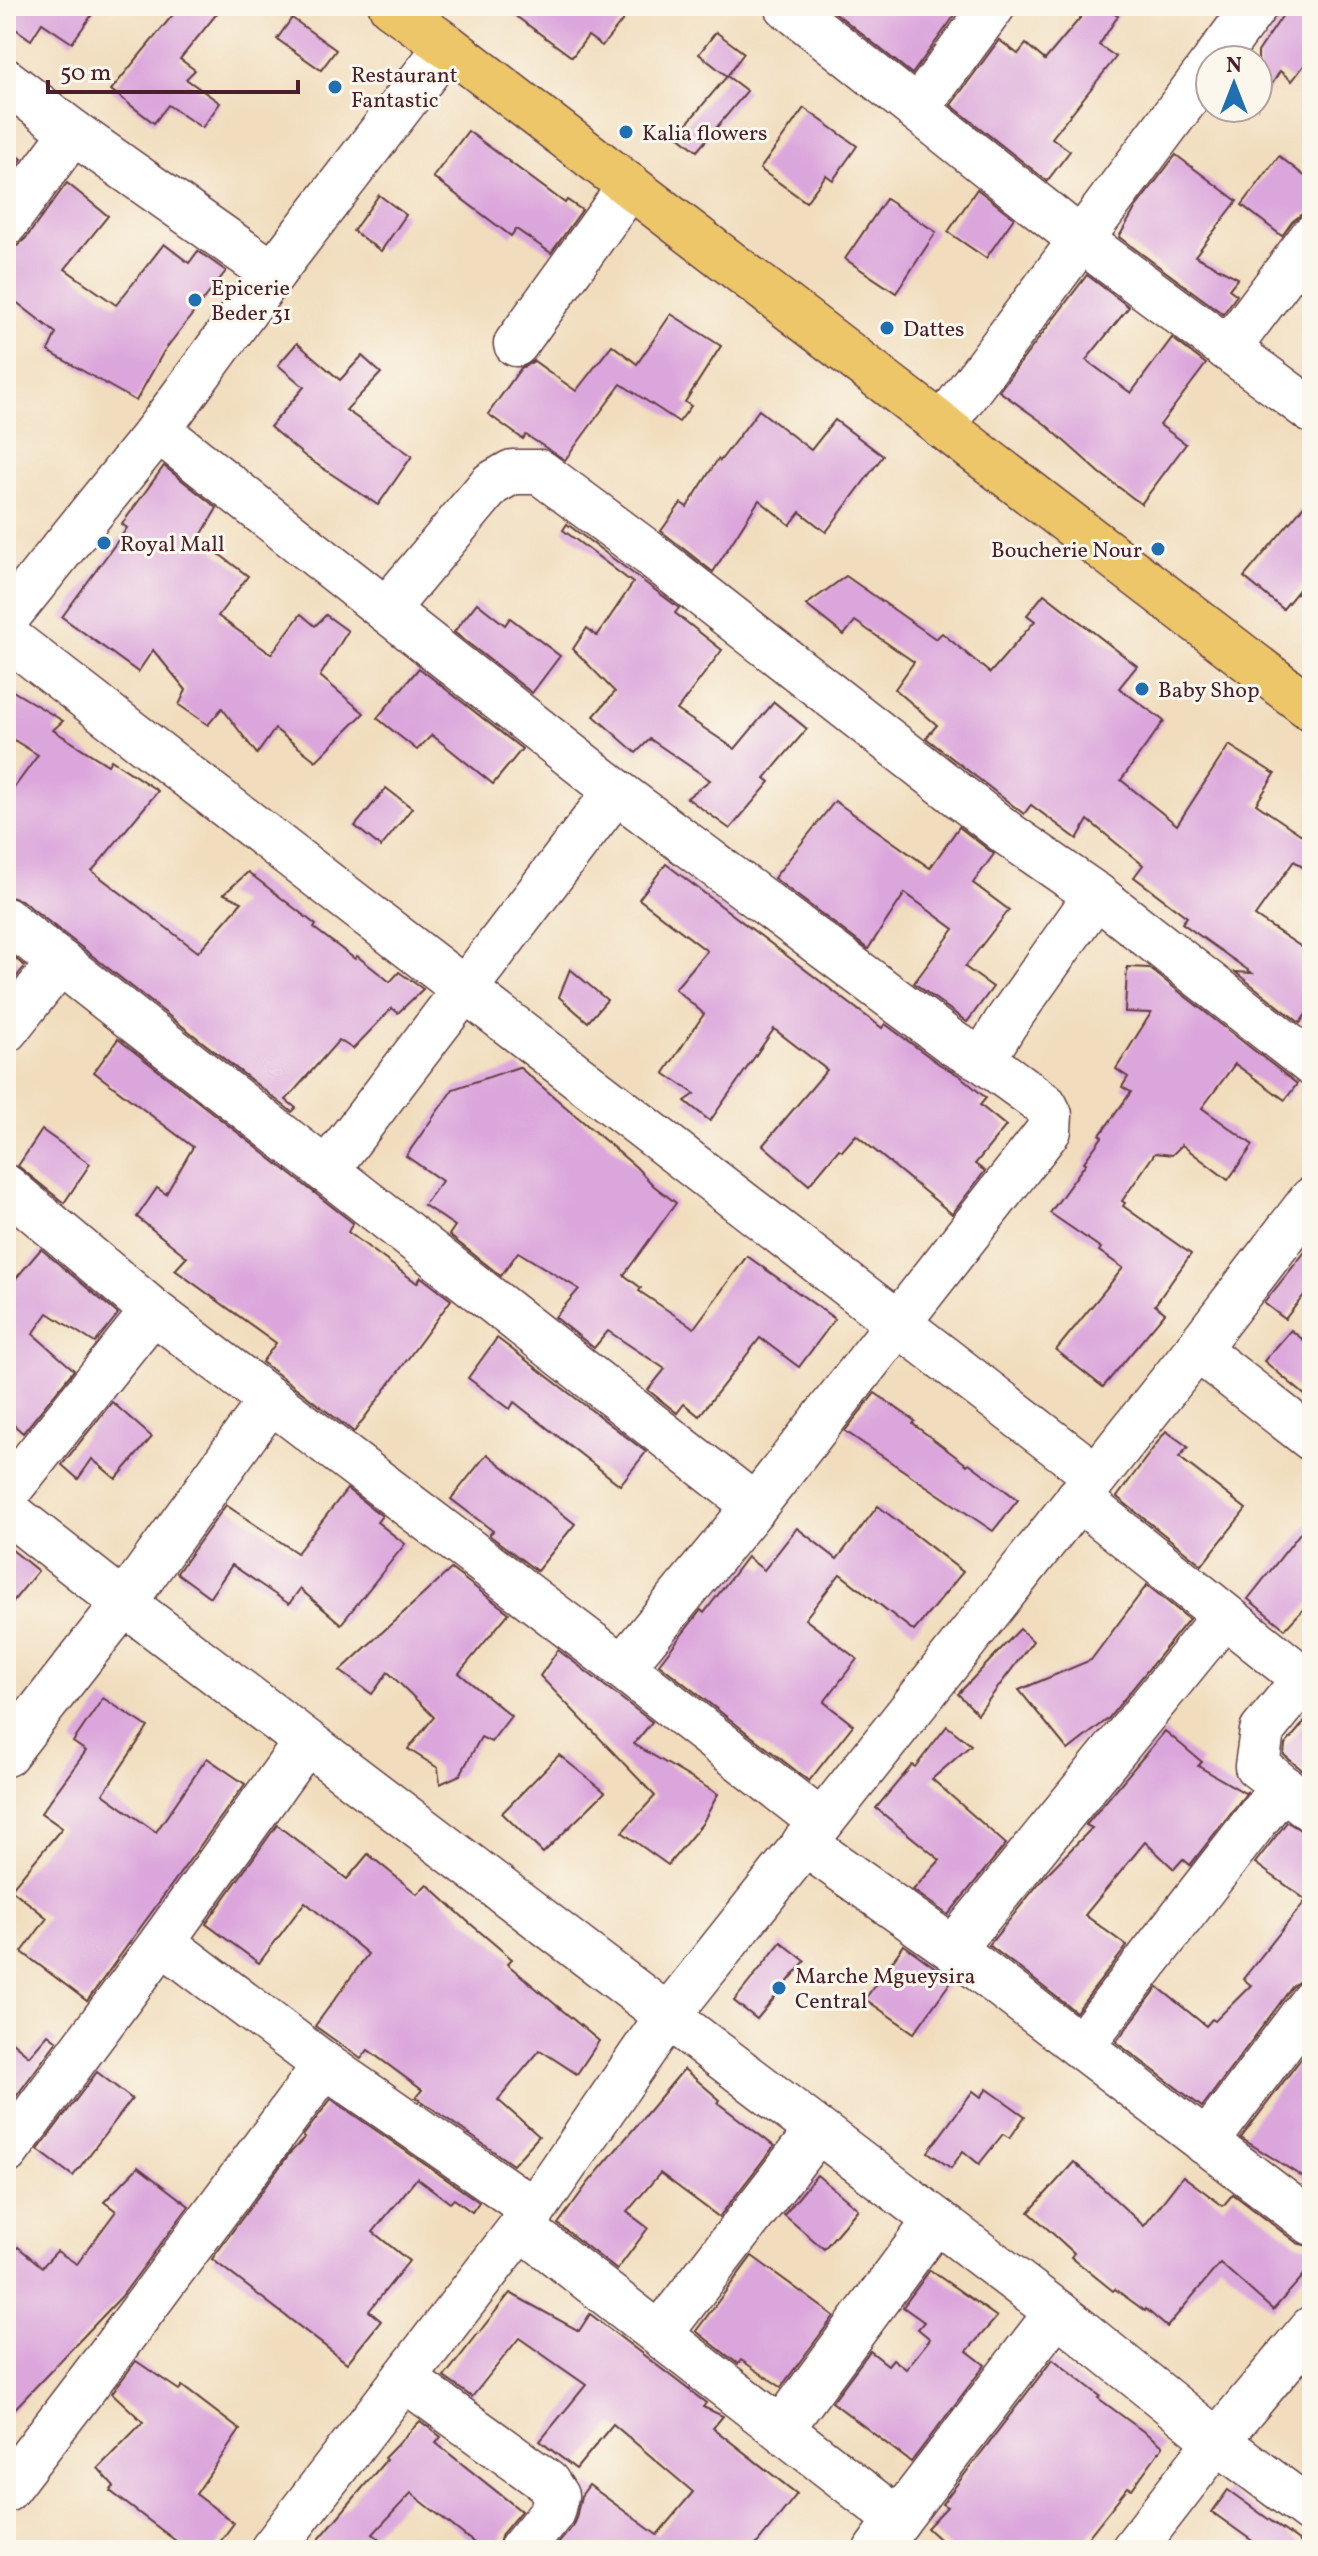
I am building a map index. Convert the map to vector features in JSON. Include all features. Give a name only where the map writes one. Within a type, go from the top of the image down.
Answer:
[{"type":"main road","points":[[401,9],[1312,709]]},
{"type":"street","points":[[917,109],[993,6]]},
{"type":"street","points":[[1227,44],[1255,6]]},
{"type":"street","points":[[797,9],[1081,240],[1312,411]]},
{"type":"street","points":[[6,619],[158,430],[273,273],[447,46]]},
{"type":"street","points":[[6,81],[273,273]]},
{"type":"street","points":[[942,426],[1194,88]]},
{"type":"street","points":[[6,223],[73,132]]},
{"type":"street","points":[[516,344],[630,186]]},
{"type":"street","points":[[1228,349],[1312,237]]},
{"type":"street","points":[[158,430],[616,791],[954,1044],[983,1060],[1045,1105],[1050,1115],[1049,1130],[899,1324],[622,1667]]},
{"type":"street","points":[[386,610],[491,484],[512,472],[540,472],[650,554],[1008,834],[1096,895],[1312,1064]]},
{"type":"street","points":[[6,636],[899,1324],[1087,1486],[1224,1616],[1308,1677],[1262,1731],[1257,1750],[1257,1766],[1297,1799],[1081,2046]]},
{"type":"street","points":[[326,1171],[616,791]]},
{"type":"street","points":[[983,1060],[1096,895]]},
{"type":"street","points":[[6,920],[755,1506]]},
{"type":"street","points":[[6,1030],[60,962]]},
{"type":"street","points":[[6,1187],[153,1311],[622,1667],[812,1833],[953,1949],[1312,2223]]},
{"type":"street","points":[[272,2550],[528,2218],[667,2017],[1197,1349],[1312,1199]]},
{"type":"street","points":[[6,1494],[153,1311]]},
{"type":"street","points":[[1197,1349],[1312,1439]]},
{"type":"street","points":[[6,1754],[124,1603],[270,1401]]},
{"type":"street","points":[[6,1510],[306,1742],[1057,2312],[1217,2441],[1312,2512]]},
{"type":"street","points":[[953,1949],[1224,1616]]},
{"type":"street","points":[[6,2152],[306,1742]]},
{"type":"street","points":[[162,1942],[528,2218],[660,2334],[782,2428],[887,2535],[1057,2312]]},
{"type":"street","points":[[1206,2143],[1312,2002]]},
{"type":"street","points":[[6,2490],[325,2065]]},
{"type":"street","points":[[660,2334],[817,2131]]},
{"type":"street","points":[[782,2428],[936,2220]]},
{"type":"street","points":[[1133,2550],[1217,2441],[1312,2328]]},
{"type":"street","points":[[404,2379],[547,2482],[556,2496],[552,2512],[521,2550]]},
{"type":"building","points":[[6,6],[98,6],[72,43],[42,23],[31,40],[6,22]]},
{"type":"building","points":[[180,6],[223,6],[180,59],[195,70],[186,79],[220,103],[202,128],[168,105],[154,123],[111,90]]},
{"type":"building","points":[[502,6],[634,6],[602,46],[588,36],[572,57]]},
{"type":"building","points":[[827,6],[952,6],[958,11],[912,74]]},
{"type":"building","points":[[1090,6],[1103,6],[1118,16],[1099,45],[1116,57],[1052,138],[1070,151],[1047,181],[951,105],[999,40],[1018,54],[1026,44],[1045,60]]},
{"type":"building","points":[[1289,6],[1312,6],[1312,55],[1292,81],[1280,71],[1274,81],[1274,44],[1263,44]]},
{"type":"building","points":[[292,18],[336,50],[321,70],[277,39]]},
{"type":"building","points":[[716,32],[744,53],[727,76],[699,54]]},
{"type":"building","points":[[727,76],[747,91],[697,151],[677,135]]},
{"type":"building","points":[[804,108],[857,146],[833,180],[826,175],[806,202],[760,169]]},
{"type":"building","points":[[468,131],[565,203],[567,200],[582,210],[551,253],[516,229],[511,236],[433,177]]},
{"type":"building","points":[[6,146],[22,159],[6,181]]},
{"type":"building","points":[[1176,155],[1237,201],[1195,256],[1238,278],[1229,289],[1237,295],[1223,314],[1119,237],[1136,207]]},
{"type":"building","points":[[1279,156],[1312,182],[1312,212],[1302,214],[1292,222],[1282,236],[1242,205]]},
{"type":"building","points":[[67,183],[108,216],[65,269],[116,305],[164,244],[189,263],[198,251],[226,271],[164,351],[136,401],[48,351],[56,333],[6,294],[6,248],[17,246],[26,238]]},
{"type":"building","points":[[977,189],[1014,218],[986,258],[948,232]]},
{"type":"building","points":[[379,195],[406,215],[381,251],[353,231]]},
{"type":"building","points":[[886,199],[936,232],[896,293],[845,259]]},
{"type":"building","points":[[1087,275],[1129,307],[1086,360],[1131,393],[1172,338],[1206,364],[1160,425],[1186,444],[1141,504],[1100,473],[1045,424],[999,391]]},
{"type":"building","points":[[671,314],[721,346],[685,402],[691,406],[679,422],[621,384],[565,460],[526,435],[523,439],[488,414],[521,368],[534,361],[576,391],[612,345],[637,364]]},
{"type":"building","points":[[297,343],[340,380],[362,356],[381,373],[346,410],[412,456],[378,505],[306,457],[270,427],[304,387],[278,365]]},
{"type":"building","points":[[759,410],[811,450],[835,420],[883,456],[826,532],[800,512],[790,525],[759,500],[713,572],[661,531],[681,503],[687,507],[718,459],[720,461]]},
{"type":"building","points":[[164,466],[217,508],[199,539],[248,576],[218,616],[271,654],[301,614],[315,626],[326,615],[348,631],[320,676],[364,713],[316,761],[275,729],[257,754],[222,708],[208,725],[179,705],[186,690],[153,650],[138,672],[62,617],[127,528],[122,524]]},
{"type":"building","points":[[1312,496],[1312,574],[1283,609],[1244,577]]},
{"type":"building","points":[[567,524],[679,608],[675,613],[722,650],[677,710],[735,749],[774,702],[807,729],[765,778],[770,782],[730,829],[687,798],[710,780],[650,739],[636,753],[594,716],[615,692],[573,649],[587,628],[597,636],[633,583],[563,530]]},
{"type":"building","points":[[846,576],[936,639],[942,633],[990,673],[1035,621],[1027,615],[1044,594],[1137,666],[1119,688],[1164,721],[1121,780],[1177,825],[1229,745],[1275,774],[1256,804],[1312,842],[1312,874],[1294,861],[1255,916],[1312,954],[1312,1005],[1300,1023],[1235,972],[1252,973],[1182,923],[1187,917],[1134,877],[1143,865],[1088,820],[1077,839],[1031,805],[1024,814],[926,738],[937,725],[895,689],[914,662],[855,621],[844,635],[806,605]]},
{"type":"building","points":[[477,603],[505,625],[510,618],[560,656],[532,693],[454,632]]},
{"type":"building","points":[[419,668],[522,749],[493,784],[432,735],[417,750],[377,718]]},
{"type":"building","points":[[6,687],[63,721],[53,730],[108,765],[111,760],[158,791],[92,871],[198,952],[242,902],[224,894],[248,872],[355,959],[357,956],[390,982],[399,972],[423,989],[398,1013],[392,1008],[353,1049],[339,1040],[286,1100],[296,1108],[292,1112],[21,900],[6,896],[6,799],[38,755],[6,735]]},
{"type":"building","points":[[386,788],[412,808],[381,847],[355,826]]},
{"type":"building","points":[[835,801],[930,868],[959,827],[994,854],[973,883],[1009,910],[965,967],[993,987],[967,1022],[914,983],[954,929],[905,893],[868,949],[774,878]]},
{"type":"building","points":[[666,864],[882,1028],[885,1024],[986,1098],[980,1105],[1006,1126],[975,1164],[985,1171],[952,1214],[856,1135],[842,1151],[839,1149],[809,1185],[763,1145],[827,1070],[774,1029],[710,1121],[685,1101],[695,1094],[664,1073],[704,1014],[675,989],[707,951],[639,899]]},
{"type":"building","points":[[6,952],[25,966],[6,990]]},
{"type":"building","points":[[1127,967],[1149,968],[1297,1084],[1285,1100],[1235,1064],[1202,1108],[1253,1145],[1228,1180],[1182,1145],[1172,1155],[1155,1153],[1122,1201],[1125,1203],[1123,1206],[1191,1254],[1155,1305],[1165,1313],[1103,1387],[1056,1350],[1123,1268],[1099,1251],[1101,1248],[1050,1213],[1131,1092],[1122,1087],[1128,1077],[1116,1069],[1151,1013],[1125,1012]]},
{"type":"building","points":[[570,969],[607,1000],[588,1022],[559,997]]},
{"type":"building","points":[[118,1039],[353,1223],[348,1232],[417,1283],[421,1277],[451,1300],[354,1432],[262,1362],[276,1343],[175,1270],[187,1257],[137,1217],[157,1188],[166,1194],[193,1147],[94,1072]]},
{"type":"building","points":[[519,1067],[676,1203],[624,1275],[641,1288],[639,1291],[694,1328],[747,1256],[835,1319],[799,1367],[760,1338],[699,1416],[684,1404],[677,1413],[648,1390],[665,1369],[608,1331],[594,1348],[555,1317],[579,1289],[518,1252],[501,1276],[449,1235],[455,1226],[424,1205],[442,1181],[406,1156],[453,1089]]},
{"type":"building","points":[[42,1130],[90,1164],[64,1203],[18,1166]]},
{"type":"building","points":[[1312,1243],[1312,1285],[1285,1319],[1264,1303]]},
{"type":"building","points":[[41,1249],[118,1314],[95,1343],[48,1313],[33,1334],[74,1370],[23,1433],[6,1418],[6,1290]]},
{"type":"building","points":[[1291,1330],[1312,1347],[1312,1401],[1264,1361]]},
{"type":"building","points":[[497,1338],[646,1452],[620,1485],[514,1402],[510,1409],[468,1378]]},
{"type":"building","points":[[875,1393],[915,1421],[913,1424],[967,1465],[969,1463],[1018,1500],[993,1531],[845,1431]]},
{"type":"building","points":[[112,1402],[152,1437],[116,1479],[92,1459],[78,1479],[62,1465]]},
{"type":"building","points":[[1166,1431],[1188,1447],[1179,1457],[1246,1509],[1202,1565],[1117,1497]]},
{"type":"building","points":[[487,1454],[575,1524],[537,1571],[489,1535],[493,1531],[451,1499]]},
{"type":"building","points":[[347,1489],[382,1516],[377,1522],[405,1544],[341,1624],[300,1589],[289,1604],[232,1565],[210,1597],[177,1573],[226,1505],[297,1553]]},
{"type":"building","points":[[878,1506],[963,1572],[914,1631],[840,1574],[805,1619],[857,1659],[824,1702],[853,1725],[809,1781],[659,1664],[747,1557],[764,1570],[797,1528],[837,1559]]},
{"type":"building","points":[[1312,1518],[1312,1600],[1285,1629],[1248,1599]]},
{"type":"building","points":[[6,1545],[38,1571],[6,1610]]},
{"type":"building","points":[[451,1569],[509,1613],[459,1673],[511,1716],[491,1742],[481,1737],[460,1775],[440,1784],[438,1768],[408,1749],[434,1717],[388,1672],[372,1694],[340,1671]]},
{"type":"building","points":[[1147,1585],[1189,1619],[1108,1719],[1068,1750],[1019,1690],[1091,1660]]},
{"type":"building","points":[[1020,1629],[1033,1641],[978,1714],[958,1694]]},
{"type":"building","points":[[558,1650],[652,1722],[634,1744],[718,1794],[702,1824],[668,1865],[622,1832],[655,1796],[540,1676]]},
{"type":"building","points":[[103,1698],[148,1727],[103,1794],[156,1832],[207,1758],[245,1784],[87,2001],[22,1952],[47,1918],[11,1889],[62,1828],[41,1813],[86,1751],[73,1742]]},
{"type":"building","points":[[1312,1713],[1312,1778],[1284,1755],[1285,1745]]},
{"type":"building","points":[[947,1726],[971,1745],[932,1779],[1006,1844],[948,1915],[913,1890],[940,1860],[876,1808],[912,1765],[915,1767]]},
{"type":"building","points":[[1165,1731],[1202,1762],[1198,1766],[1245,1793],[1248,1791],[1190,1865],[1183,1859],[1174,1869],[1145,1842],[1085,1915],[1127,1946],[1076,2012],[989,1945],[1044,1877],[1092,1828],[1086,1825]]},
{"type":"building","points":[[559,1755],[605,1792],[543,1853],[502,1813]]},
{"type":"building","points":[[1287,1822],[1312,1837],[1312,1978],[1302,1979],[1292,1987],[1202,2107],[1116,2042],[1158,1987],[1206,2026],[1251,1985],[1243,1979],[1306,1900],[1255,1863]]},
{"type":"building","points":[[277,1825],[347,1879],[368,1854],[417,1894],[427,1884],[512,1959],[507,1964],[599,2041],[577,2074],[540,2050],[498,2100],[539,2136],[513,2165],[416,2097],[422,2090],[368,2050],[361,2059],[315,2026],[368,1954],[305,1902],[259,1963],[206,1924]]},
{"type":"building","points":[[781,1942],[805,1961],[757,2019],[734,2001]]},
{"type":"building","points":[[904,1945],[952,1980],[914,2033],[865,1999]]},
{"type":"building","points":[[48,2034],[57,2041],[6,2110],[6,2037],[29,2056]]},
{"type":"building","points":[[1312,2044],[1312,2183],[1241,2138]]},
{"type":"building","points":[[684,2069],[720,2100],[718,2103],[774,2146],[719,2217],[660,2173],[627,2212],[648,2228],[617,2270],[558,2224],[588,2183]]},
{"type":"building","points":[[97,2072],[132,2099],[73,2176],[38,2150]]},
{"type":"building","points":[[987,2089],[1025,2116],[1010,2138],[1003,2134],[979,2164],[963,2151],[951,2168],[928,2152],[973,2091],[981,2097]]},
{"type":"building","points":[[331,2099],[479,2202],[472,2212],[454,2199],[450,2203],[417,2178],[373,2232],[409,2261],[369,2311],[381,2321],[347,2363],[212,2259],[290,2153],[305,2138],[303,2136]]},
{"type":"building","points":[[1074,2162],[1144,2226],[1183,2176],[1223,2206],[1233,2194],[1297,2243],[1312,2247],[1312,2266],[1273,2310],[1220,2263],[1167,2327],[1146,2309],[1115,2289],[1113,2291],[1071,2257],[1074,2253],[1029,2212]]},
{"type":"building","points":[[138,2167],[189,2206],[121,2297],[6,2418],[6,2262],[18,2247],[42,2267],[57,2251],[77,2264],[116,2211],[104,2202]]},
{"type":"building","points":[[817,2175],[858,2209],[824,2249],[784,2215]]},
{"type":"building","points":[[752,2256],[834,2316],[781,2387],[741,2360],[738,2364],[696,2331]]},
{"type":"building","points":[[930,2270],[997,2317],[967,2351],[985,2365],[911,2462],[832,2402],[870,2351],[888,2365],[893,2359],[906,2369],[930,2339],[918,2329],[924,2322],[903,2307]]},
{"type":"building","points":[[510,2293],[579,2331],[590,2314],[706,2403],[703,2407],[723,2416],[713,2428],[797,2494],[752,2550],[553,2550],[572,2527],[581,2496],[589,2485],[657,2535],[693,2492],[613,2424],[576,2469],[540,2441],[586,2385],[519,2338],[472,2397],[444,2377]]},
{"type":"building","points":[[1053,2359],[1100,2396],[1098,2398],[1163,2446],[1132,2489],[1128,2487],[1078,2550],[951,2550],[927,2528],[947,2507],[942,2504]]},
{"type":"building","points":[[136,2361],[179,2390],[182,2386],[240,2430],[196,2494],[234,2523],[214,2550],[188,2550],[110,2491],[114,2486],[98,2468],[143,2422],[112,2393]]},
{"type":"building","points":[[420,2421],[441,2437],[436,2443],[521,2511],[502,2534],[497,2550],[483,2550],[411,2493],[373,2534],[395,2550],[310,2550],[386,2460],[384,2458]]},
{"type":"building","points":[[1228,2490],[1311,2550],[1265,2550],[1212,2512]]},
{"type":"place","name":"Restaurant Fantastic","points":[[335,87]]},
{"type":"place","name":"Kalia flowers","points":[[626,132]]},
{"type":"place","name":"Epicerie Beder 31","points":[[195,300]]},
{"type":"place","name":"Dattes","points":[[887,328]]},
{"type":"place","name":"Royal Mall","points":[[104,543]]},
{"type":"place","name":"Boucherie Nour","points":[[1158,549]]},
{"type":"place","name":"Baby Shop","points":[[1142,689]]},
{"type":"place","name":"Marche Mgueysira Central","points":[[779,1988]]}]
